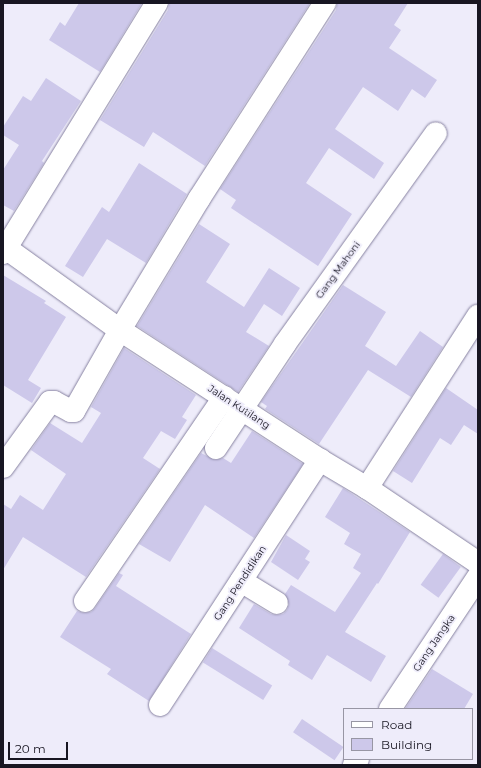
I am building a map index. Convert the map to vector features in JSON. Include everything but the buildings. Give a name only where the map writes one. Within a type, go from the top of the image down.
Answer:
[{"type":"street","points":[[4,249],[157,3]]},
{"type":"street","points":[[3,467],[50,402],[54,402],[71,412],[74,411],[120,330],[199,199],[325,3]]},
{"type":"street","name":"Gang Mahoni","points":[[232,403],[436,133]]},
{"type":"street","name":"Jalan Kutilang","points":[[4,249],[120,330],[320,460],[367,488],[478,563]]},
{"type":"street","points":[[367,488],[478,316]]},
{"type":"street","points":[[216,448],[232,403]]},
{"type":"street","points":[[84,601],[232,403]]},
{"type":"street","name":"Gang Pendidikan","points":[[160,705],[320,460]]},
{"type":"street","name":"Gang Jangka","points":[[391,708],[478,577]]},
{"type":"street","points":[[241,581],[277,603]]}]
